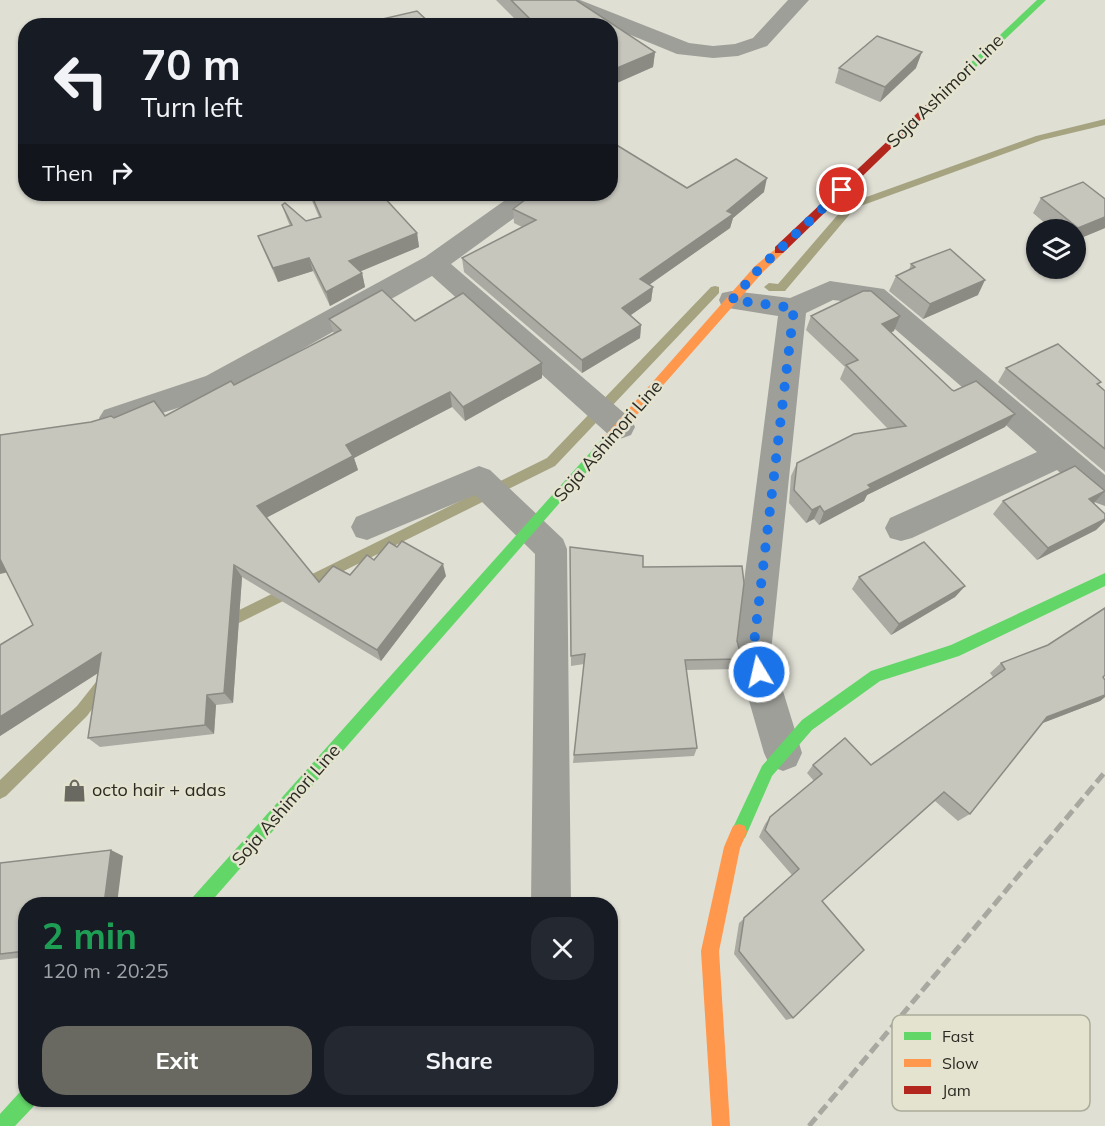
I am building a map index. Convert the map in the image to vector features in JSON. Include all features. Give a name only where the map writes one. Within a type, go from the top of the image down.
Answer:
[{"type":"main road","name":"Soja Ashimori Line","points":[[204,897],[759,269],[1041,0]]},
{"type":"main road","points":[[721,1126],[711,951],[732,847],[767,771],[807,725],[876,676],[954,651],[1105,579]]},
{"type":"main road","points":[[2,1126],[20,1107]]},
{"type":"street","points":[[562,0],[607,18]]},
{"type":"street","points":[[618,22],[685,49],[713,52],[738,50],[760,42],[799,0]]},
{"type":"street","points":[[90,424],[216,384],[434,263],[495,204]]},
{"type":"street","points":[[434,263],[620,427]]},
{"type":"street","points":[[732,300],[794,308],[830,290],[874,296],[1105,493]]},
{"type":"street","points":[[783,753],[753,652],[794,308]]},
{"type":"street","points":[[901,528],[1061,455]]},
{"type":"street","points":[[367,527],[478,479],[551,549],[551,897]]},
{"type":"building","points":[[511,0],[576,0],[603,18],[529,18]]},
{"type":"building","points":[[417,11],[424,18],[387,18]]},
{"type":"building","points":[[618,28],[655,52],[618,68]]},
{"type":"building","points":[[877,36],[922,52],[885,87],[839,68]]},
{"type":"building","points":[[618,146],[687,188],[736,159],[767,178],[727,211],[733,214],[640,279],[653,287],[622,308],[641,325],[582,360],[462,258],[536,220],[513,209],[524,201],[618,201]]},
{"type":"building","points":[[1083,182],[1105,199],[1105,217],[1086,225],[1086,219],[1067,219],[1041,198]]},
{"type":"building","points":[[314,201],[387,201],[417,233],[349,261],[362,273],[326,292],[309,258],[273,268],[258,236],[292,225],[282,205],[285,203],[306,221],[321,217]]},
{"type":"building","points":[[950,249],[985,280],[930,304],[896,276],[915,267],[911,264]]},
{"type":"building","points":[[382,290],[415,321],[463,293],[542,363],[463,407],[450,392],[346,445],[353,456],[257,506],[319,582],[333,566],[350,575],[367,555],[374,560],[389,542],[397,547],[402,541],[443,564],[377,650],[234,565],[224,693],[207,695],[205,725],[88,738],[101,653],[0,717],[0,645],[33,625],[0,559],[0,435],[91,422],[111,416],[114,418],[154,401],[165,416],[231,381],[234,385],[341,330],[329,319]]},
{"type":"building","points":[[863,291],[871,291],[900,316],[882,324],[952,390],[976,381],[1015,414],[868,485],[871,488],[824,512],[820,506],[812,510],[794,490],[797,463],[854,434],[906,426],[846,365],[858,360],[811,316]]},
{"type":"building","points":[[1058,344],[1101,382],[1097,384],[1105,391],[1105,449],[1006,368]]},
{"type":"building","points":[[1075,466],[1105,491],[1089,499],[1105,514],[1105,519],[1048,548],[1003,501]]},
{"type":"building","points":[[924,542],[965,586],[899,624],[859,577]]},
{"type":"building","points":[[570,547],[643,556],[643,567],[742,566],[744,583],[737,641],[742,659],[685,660],[697,748],[574,755],[585,654],[571,656]]},
{"type":"building","points":[[1105,608],[1105,675],[1103,677],[1105,695],[1047,717],[970,814],[944,792],[822,901],[864,950],[793,1018],[739,951],[744,918],[799,869],[765,830],[770,817],[822,774],[813,765],[845,738],[871,765],[1005,669],[1001,663],[1048,645]]},
{"type":"building","points":[[111,850],[105,897],[18,897],[18,952],[0,954],[0,863]]},
{"type":"waterway","points":[[769,287],[781,288],[851,206],[1039,138],[1105,122]]},
{"type":"waterway","points":[[222,625],[551,462],[715,290]]},
{"type":"waterway","points":[[0,791],[82,711],[105,682]]},
{"type":"railway","points":[[902,1015],[1105,772]]},
{"type":"railway","points":[[809,1126],[892,1027]]},
{"type":"traffic: fast","points":[[933,103],[1042,0]]},
{"type":"traffic: fast","points":[[204,897],[608,440]]},
{"type":"traffic: fast","points":[[739,832],[767,771],[807,725],[876,676],[954,651],[1105,579]]},
{"type":"traffic: fast","points":[[2,1126],[20,1107]]},
{"type":"traffic: slow","points":[[608,440],[759,269],[779,250]]},
{"type":"traffic: slow","points":[[721,1126],[710,951],[732,847],[739,832]]},
{"type":"traffic: jam","points":[[779,250],[933,103]]},
{"type":"place","name":"octo hair + adas","points":[[74,790]]},
{"type":"route","points":[[759,672],[753,652],[794,308],[732,300],[759,269],[842,190]]}]
